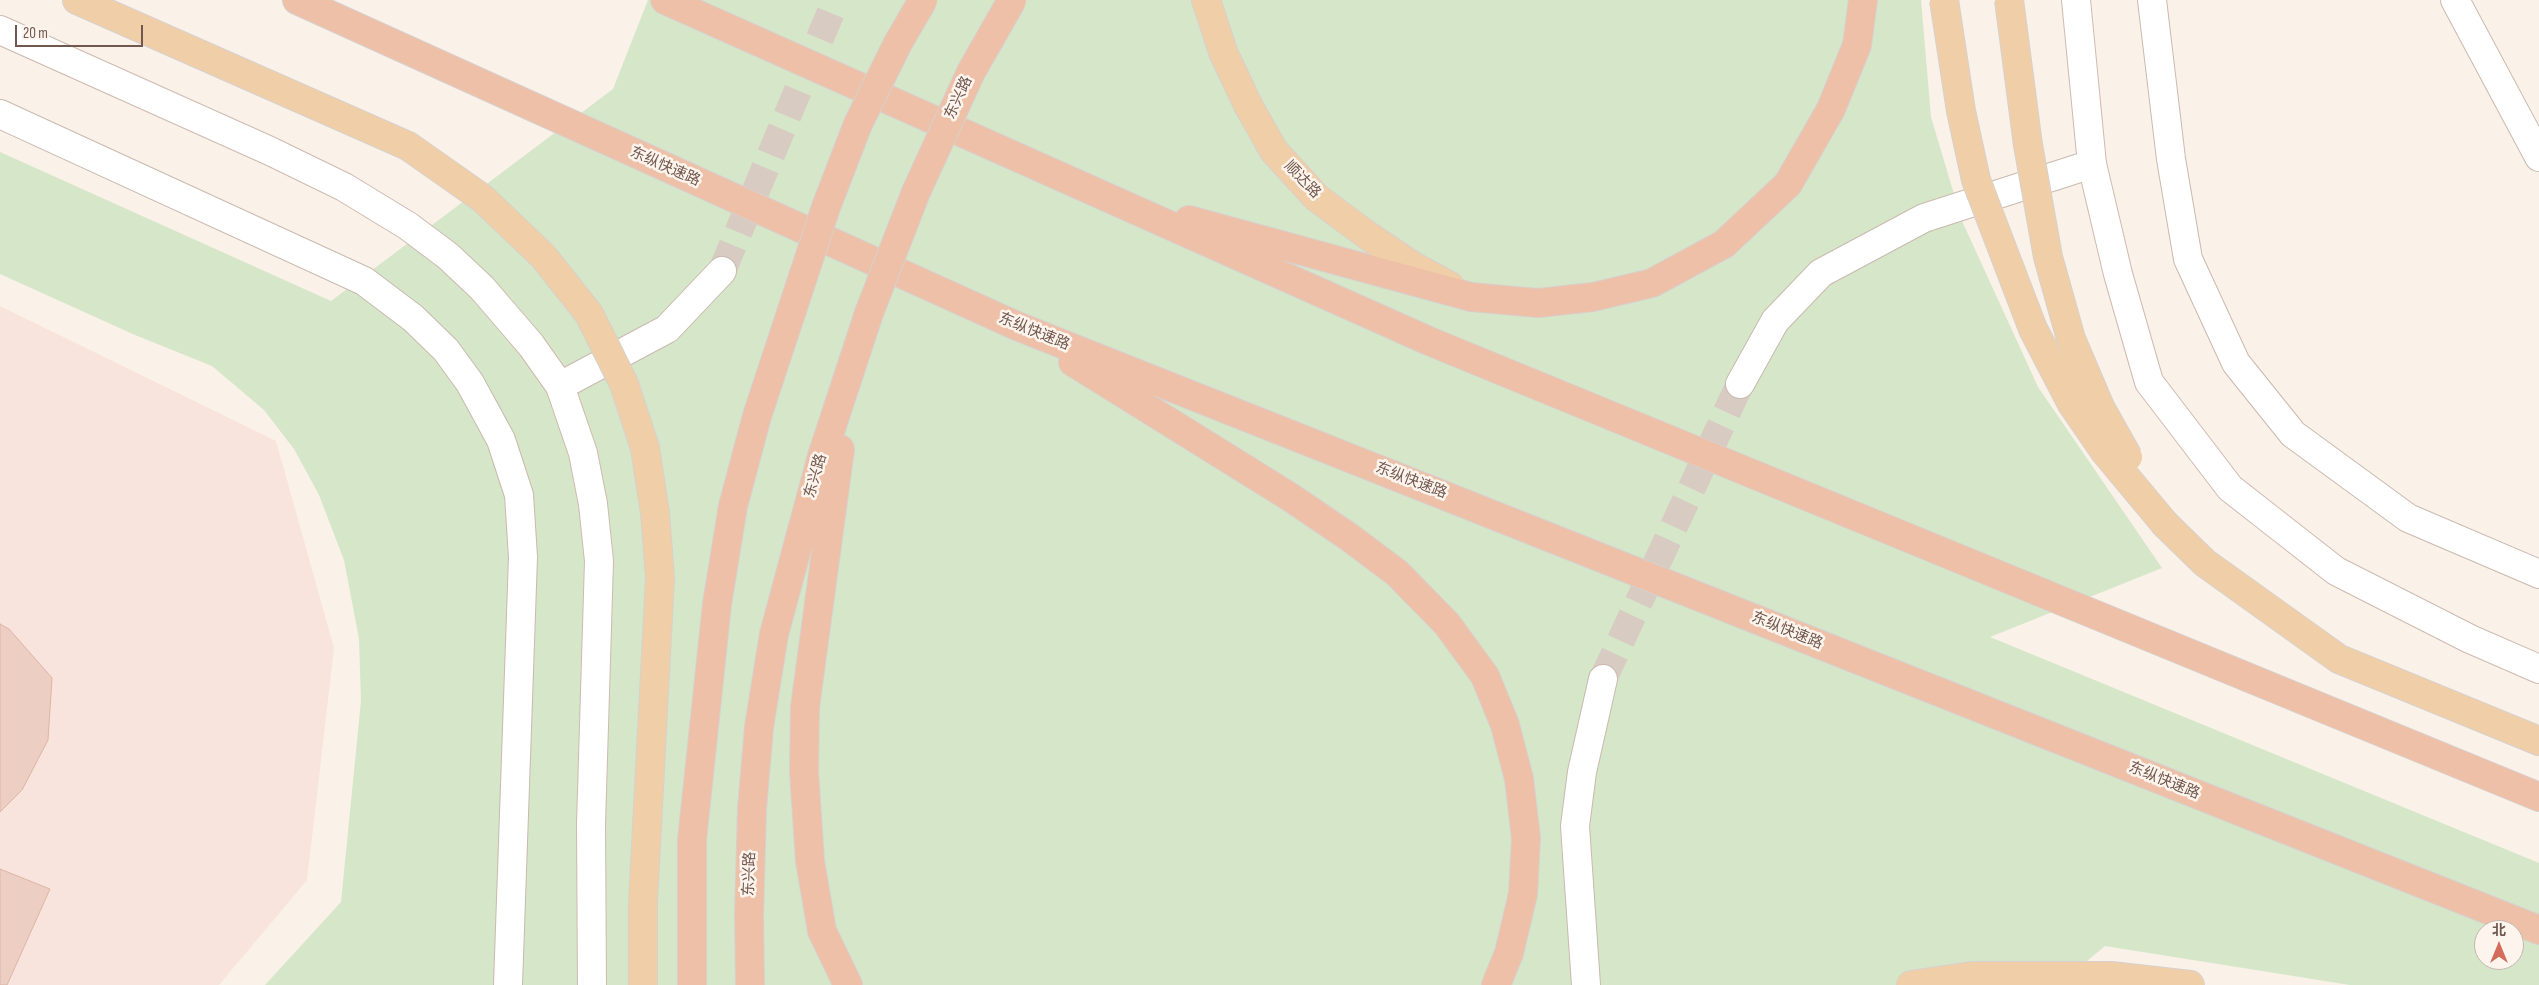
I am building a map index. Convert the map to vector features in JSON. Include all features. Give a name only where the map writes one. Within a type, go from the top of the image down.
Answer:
[{"type":"highway","name":"东纵快速路","points":[[296,0],[1017,326],[2539,930]]},
{"type":"highway","points":[[665,0],[1100,196],[1429,341],[2539,797]]},
{"type":"highway","points":[[692,985],[692,840],[717,604],[733,506],[760,407],[826,207],[858,124],[898,44],[923,0]]},
{"type":"highway","name":"东兴路","points":[[750,985],[749,914],[752,808],[759,727],[774,634],[819,465],[869,313],[916,192],[963,89],[1012,0]]},
{"type":"highway","points":[[1100,196],[1472,297],[1538,303],[1593,297],[1652,283],[1724,244],[1788,184],[1826,117],[1857,45],[1863,0]]},
{"type":"highway","points":[[848,985],[822,931],[810,861],[804,772],[805,707],[836,470],[869,313]]},
{"type":"highway","points":[[1017,326],[1282,492],[1349,537],[1397,573],[1447,624],[1485,676],[1505,725],[1518,779],[1526,838],[1524,894],[1509,953],[1496,985]]},
{"type":"main road","points":[[77,0],[408,146],[482,198],[544,256],[589,314],[624,384],[645,448],[655,513],[660,578],[642,902],[643,985]]},
{"type":"main road","name":"顺达路","points":[[1206,0],[1223,52],[1248,105],[1274,151],[1317,198],[1367,235],[1413,266],[1472,297]]},
{"type":"main road","points":[[1944,0],[1961,111],[1976,180],[2033,329],[2072,404],[2104,452],[2165,524],[2205,563],[2339,659],[2539,741]]},
{"type":"main road","points":[[2009,0],[2028,145],[2045,239],[2071,339],[2100,407],[2165,524]]},
{"type":"main road","points":[[1911,985],[1972,976],[2111,976],[2190,985]]},
{"type":"street","points":[[2076,0],[2092,164],[2118,274],[2149,382],[2230,488],[2336,571],[2470,640],[2539,669]]},
{"type":"street","points":[[2152,0],[2171,159],[2188,259],[2236,363],[2293,434],[2408,518],[2539,574]]},
{"type":"street","points":[[2455,0],[2539,157]]},
{"type":"street","points":[[0,30],[270,151],[344,187],[408,226],[448,256],[482,288],[531,345],[560,386],[583,453],[593,504],[599,561],[591,824],[592,985]]},
{"type":"street","points":[[0,114],[364,281],[414,318],[446,350],[470,383],[501,440],[519,495],[520,504],[523,557],[508,985]]},
{"type":"street","points":[[1740,384],[1775,321],[1821,273],[1924,218],[2092,164]]},
{"type":"street","points":[[560,386],[668,329],[722,272]]},
{"type":"street","points":[[1586,985],[1575,826],[1582,772],[1603,679]]},
{"type":"shaded area","points":[[0,306],[276,441],[334,648],[307,880],[219,985],[0,985]]},
{"type":"green space","points":[[648,0],[1921,0],[1931,117],[1962,221],[2038,387],[2162,568],[1990,637],[2539,863],[2539,985],[2350,985],[2105,946],[2058,985],[265,985],[341,902],[361,701],[359,639],[344,560],[319,495],[294,449],[264,410],[212,366],[135,335],[0,274],[0,152],[331,301],[613,89]]},
{"type":"building","points":[[0,624],[9,629],[52,678],[48,740],[22,790],[0,812]]},
{"type":"building","points":[[0,869],[50,889],[7,985],[0,985]]},
{"type":"tunnel","points":[[722,271],[836,0]]},
{"type":"tunnel","points":[[1603,679],[1740,384]]}]
